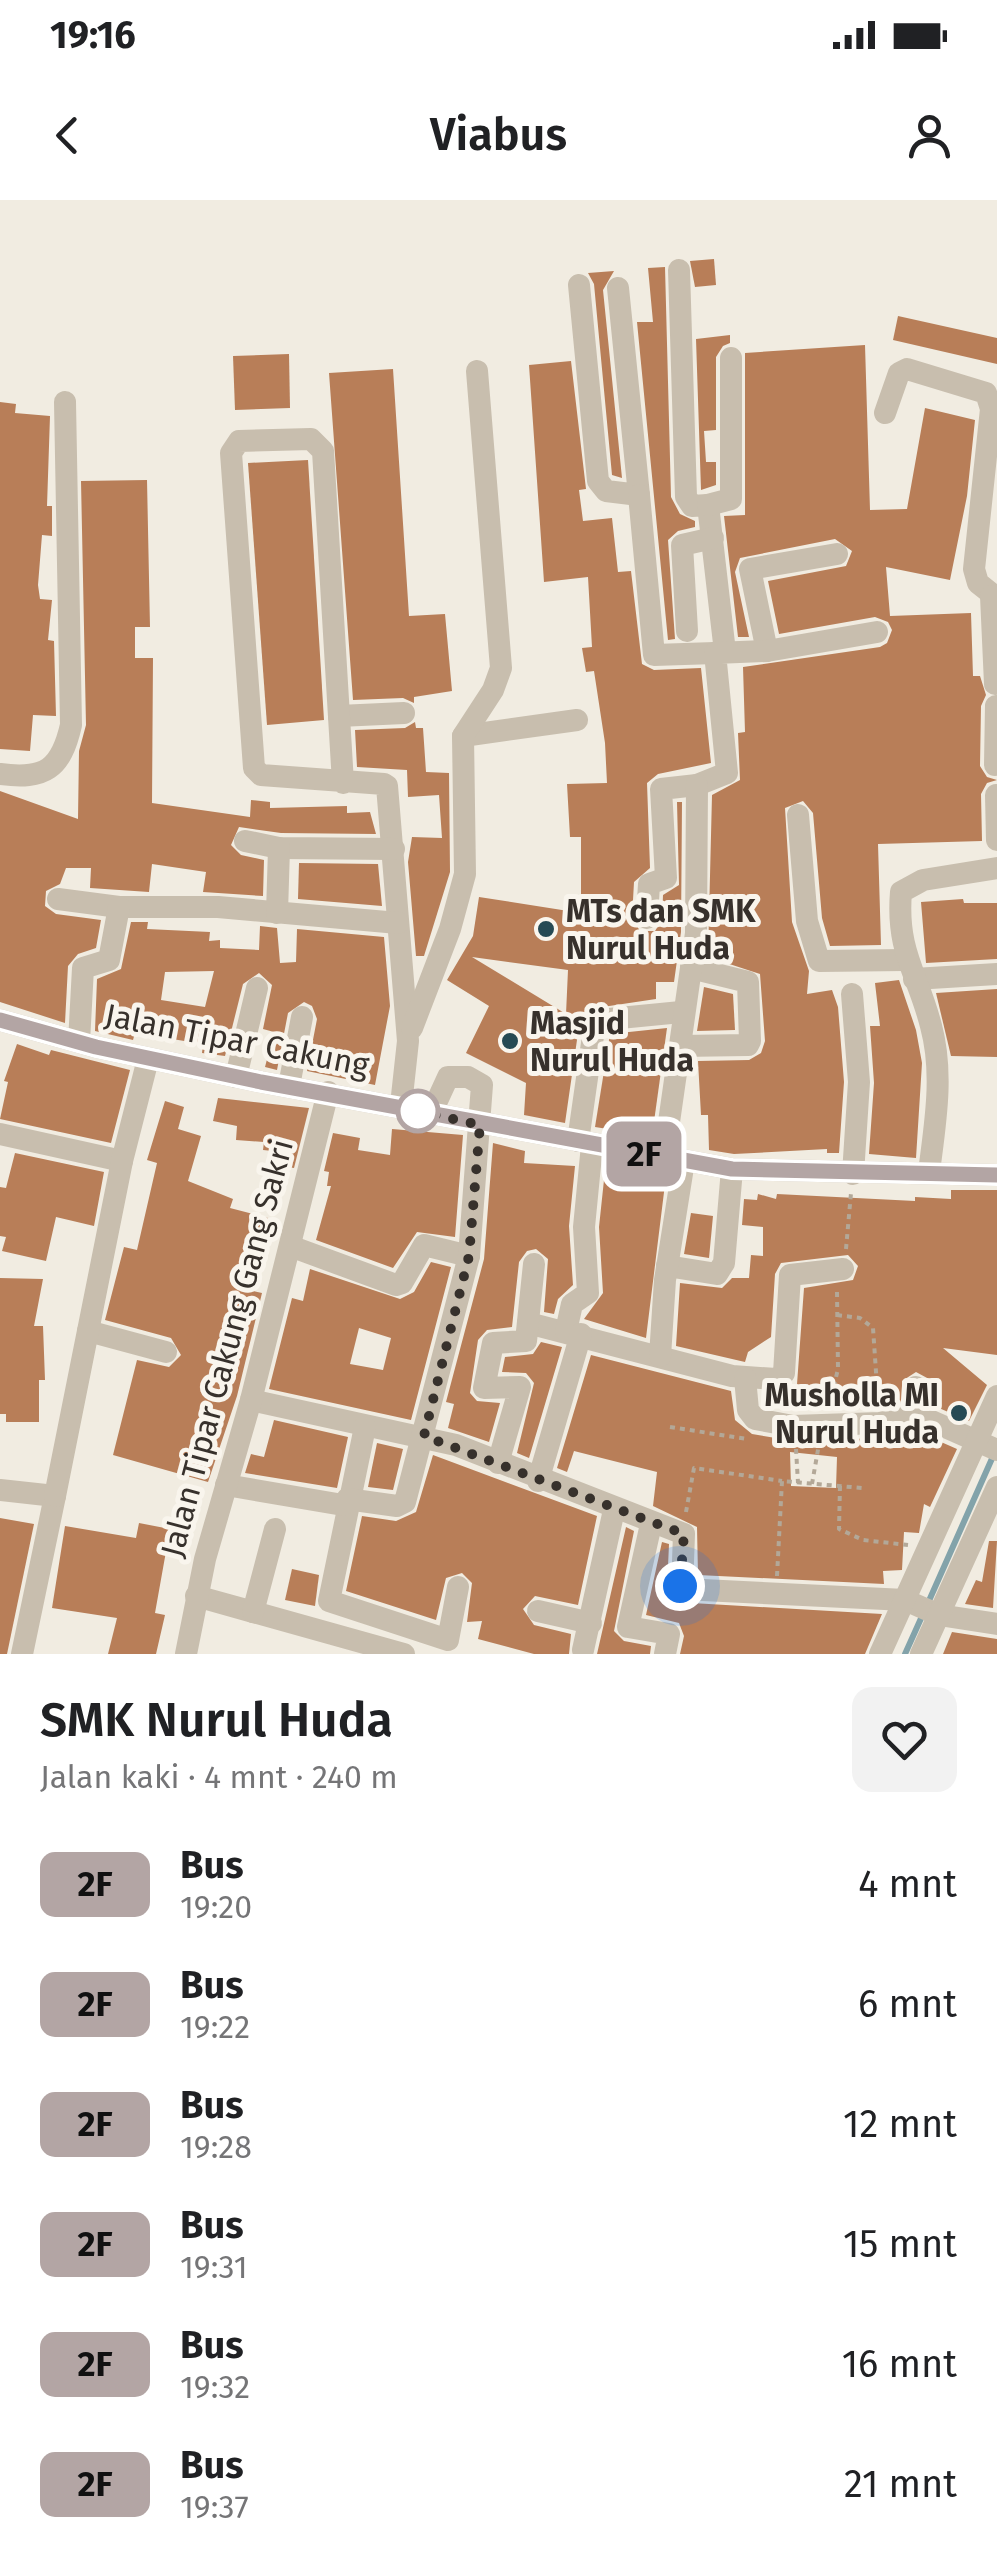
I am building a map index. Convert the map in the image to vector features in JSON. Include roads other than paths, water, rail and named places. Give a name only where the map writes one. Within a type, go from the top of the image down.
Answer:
[{"type":"street","points":[[679,270],[686,502],[708,506],[731,499],[730,358]]},
{"type":"street","points":[[579,285],[598,481],[606,492],[639,494]]},
{"type":"street","points":[[618,288],[654,655],[767,651],[878,632]]},
{"type":"street","points":[[885,413],[898,374],[907,368],[980,389],[990,400],[974,570],[978,583],[994,597],[995,765]]},
{"type":"street","points":[[408,1040],[450,929],[465,874],[463,736],[493,690],[501,668],[476,371]]},
{"type":"street","points":[[0,774],[26,778],[42,773],[65,752],[71,725],[65,402]]},
{"type":"street","points":[[343,783],[322,451],[311,439],[239,440],[231,452],[254,768],[261,775],[343,783],[387,786],[408,1040],[401,1105]]},
{"type":"street","points":[[648,918],[650,884],[666,878],[661,788],[697,785],[727,773],[708,506]]},
{"type":"street","points":[[687,632],[682,546],[713,538]]},
{"type":"street","points":[[767,651],[750,568],[837,554]]},
{"type":"street","points":[[339,716],[404,713]]},
{"type":"street","points":[[463,736],[577,720]]},
{"type":"street","points":[[660,1356],[681,1012],[691,968],[698,898],[697,785]]},
{"type":"street","points":[[996,795],[997,840]]},
{"type":"street","points":[[798,815],[807,920],[819,962],[997,974]]},
{"type":"street","points":[[245,841],[280,848],[394,849]]},
{"type":"street","points":[[277,912],[280,848]]},
{"type":"street","points":[[928,1172],[937,1060],[926,1006],[909,970],[901,892],[907,885],[997,868]]},
{"type":"street","points":[[58,899],[119,907],[218,907],[398,923]]},
{"type":"street","points":[[79,1042],[83,968],[109,960],[119,907]]},
{"type":"street","points":[[680,1046],[748,1045],[750,1041],[748,982],[691,968]]},
{"type":"street","points":[[236,1076],[257,988]]},
{"type":"street","points":[[852,994],[859,1082],[854,1174]]},
{"type":"street","points":[[538,1481],[574,1332],[572,1304],[586,1299],[588,1293],[585,1143],[593,1036],[599,1020],[681,1012]]},
{"type":"street","points":[[289,1086],[302,1016]]},
{"type":"street","name":"Jalan Tipar Cakung","points":[[0,1020],[148,1059],[401,1105],[480,1125],[732,1169],[997,1175]]},
{"type":"street","points":[[22,1654],[122,1161],[148,1059]]},
{"type":"street","points":[[347,1500],[403,1504],[469,1256],[482,1085],[468,1077],[448,1078],[431,1114]]},
{"type":"street","name":"Jalan Tipar Cakung Gang Sakri","points":[[328,1092],[252,1400],[196,1596],[252,1612],[324,1643],[398,1653]]},
{"type":"street","points":[[0,1134],[122,1161]]},
{"type":"street","points":[[667,1266],[716,1274],[724,1262],[732,1169]]},
{"type":"street","points":[[290,1246],[396,1284],[402,1283],[424,1245],[469,1256]]},
{"type":"street","points":[[498,1463],[520,1388],[484,1388],[492,1344],[524,1342],[534,1264]]},
{"type":"street","points":[[528,1323],[745,1378],[776,1380],[784,1373],[790,1275],[843,1269]]},
{"type":"street","points":[[88,1331],[166,1352]]},
{"type":"street","points":[[745,1378],[748,1410],[755,1418],[793,1426],[880,1423],[910,1415],[985,1444]]},
{"type":"street","points":[[910,1415],[916,1387]]},
{"type":"street","points":[[922,1654],[926,1550],[985,1444],[997,1396]]},
{"type":"street","points":[[252,1400],[365,1427],[424,1436],[684,1534],[682,1589],[921,1607],[997,1624]]},
{"type":"street","points":[[365,1427],[329,1598],[332,1603],[448,1640],[458,1587]]},
{"type":"street","points":[[226,1485],[343,1505],[347,1500]]},
{"type":"street","points":[[880,1654],[921,1607],[997,1487]]},
{"type":"street","points":[[0,1490],[55,1496]]},
{"type":"street","points":[[582,1650],[614,1510]]},
{"type":"street","points":[[651,1524],[628,1627],[670,1634],[666,1654]]},
{"type":"street","points":[[252,1612],[275,1529]]},
{"type":"street","points":[[186,1654],[196,1596]]},
{"type":"street","points":[[538,1611],[591,1622]]},
{"type":"waterway","points":[[928,1603],[994,1454]]},
{"type":"waterway","points":[[905,1654],[923,1614]]},
{"type":"place","name":"MTs dan SMK Nurul Huda","points":[[546,929]]},
{"type":"place","name":"Masjid Nurul Huda","points":[[510,1041]]},
{"type":"place","name":"Musholla MI Nurul Huda","points":[[959,1413]]}]
